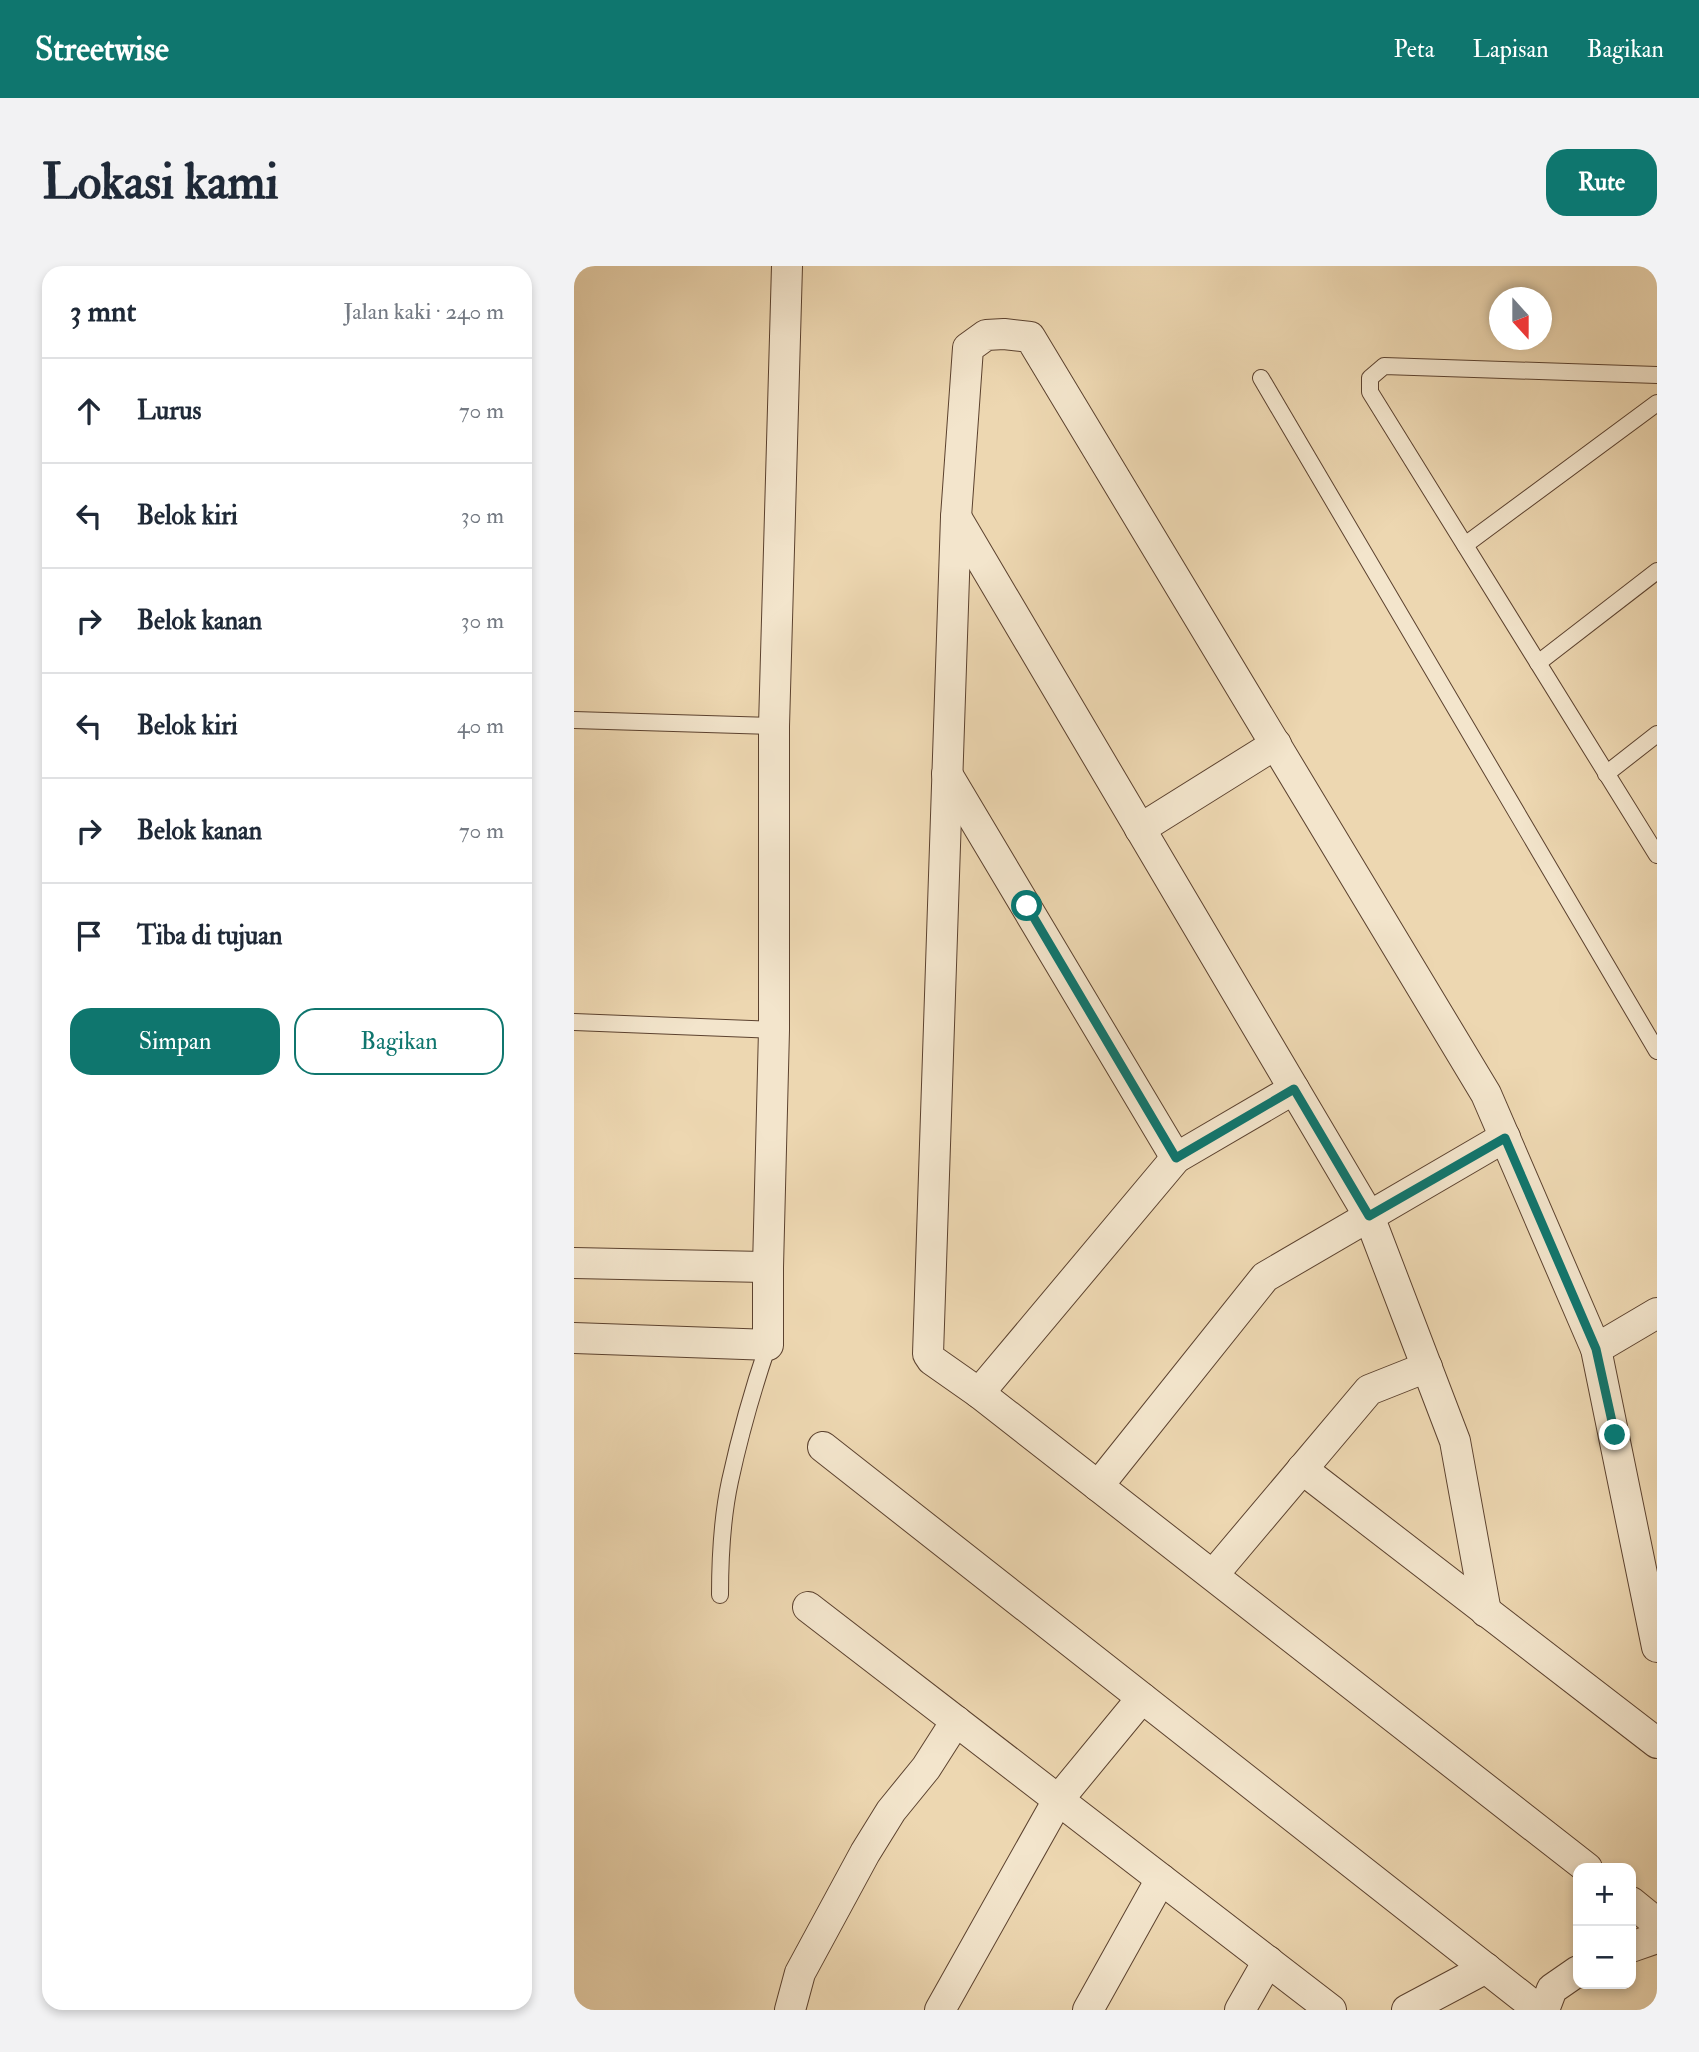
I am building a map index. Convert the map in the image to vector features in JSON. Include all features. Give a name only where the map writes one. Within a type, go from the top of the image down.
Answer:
[{"type":"street","points":[[574,1338],[768,1345],[774,1030],[774,726],[787,266]]},
{"type":"street","points":[[1581,1863],[979,1393],[932,1360],[927,1353],[956,517],[968,348],[986,335],[1030,337],[1486,1094],[1596,1349],[1657,1647]]},
{"type":"street","points":[[956,517],[1369,1216],[1455,1441],[1486,1612]]},
{"type":"street","points":[[1140,829],[1276,744]]},
{"type":"street","points":[[947,774],[1176,1158]]},
{"type":"street","points":[[979,1393],[1176,1158],[1294,1089]]},
{"type":"street","points":[[1098,1486],[1265,1277],[1505,1138]]},
{"type":"street","points":[[574,1264],[768,1267]]},
{"type":"street","points":[[1596,1349],[1657,1313]]},
{"type":"street","points":[[1213,1575],[1369,1390],[1427,1367]]},
{"type":"street","points":[[823,1447],[1542,2010],[1552,1989],[1573,1974]]},
{"type":"street","points":[[1302,1469],[1657,1744]]},
{"type":"street","points":[[808,1607],[1331,2010]]},
{"type":"street","points":[[940,2010],[1058,1800],[1142,1698]]},
{"type":"street","points":[[790,2010],[800,1973],[865,1853],[891,1811],[926,1768],[956,1721]]},
{"type":"street","points":[[1088,2010],[1161,1879]]},
{"type":"street","points":[[1636,1906],[1657,1923]]},
{"type":"street","points":[[1636,1945],[1657,1938]]},
{"type":"street","points":[[1240,2010],[1268,1961]]},
{"type":"street","points":[[1407,2010],[1486,1968]]},
{"type":"lane","points":[[1657,375],[1384,366],[1370,378],[1370,392],[1657,855]]},
{"type":"lane","points":[[1261,378],[1657,1051]]},
{"type":"lane","points":[[1465,545],[1657,403]]},
{"type":"lane","points":[[1538,663],[1657,571]]},
{"type":"lane","points":[[574,720],[774,726]]},
{"type":"lane","points":[[1606,774],[1657,734]]},
{"type":"lane","points":[[574,1022],[774,1030]]},
{"type":"lane","points":[[720,1595],[721,1548],[729,1482],[768,1345]]},
{"type":"route","points":[[1027,906],[1176,1158],[1294,1089],[1369,1216],[1505,1138],[1596,1349],[1615,1435]]}]
